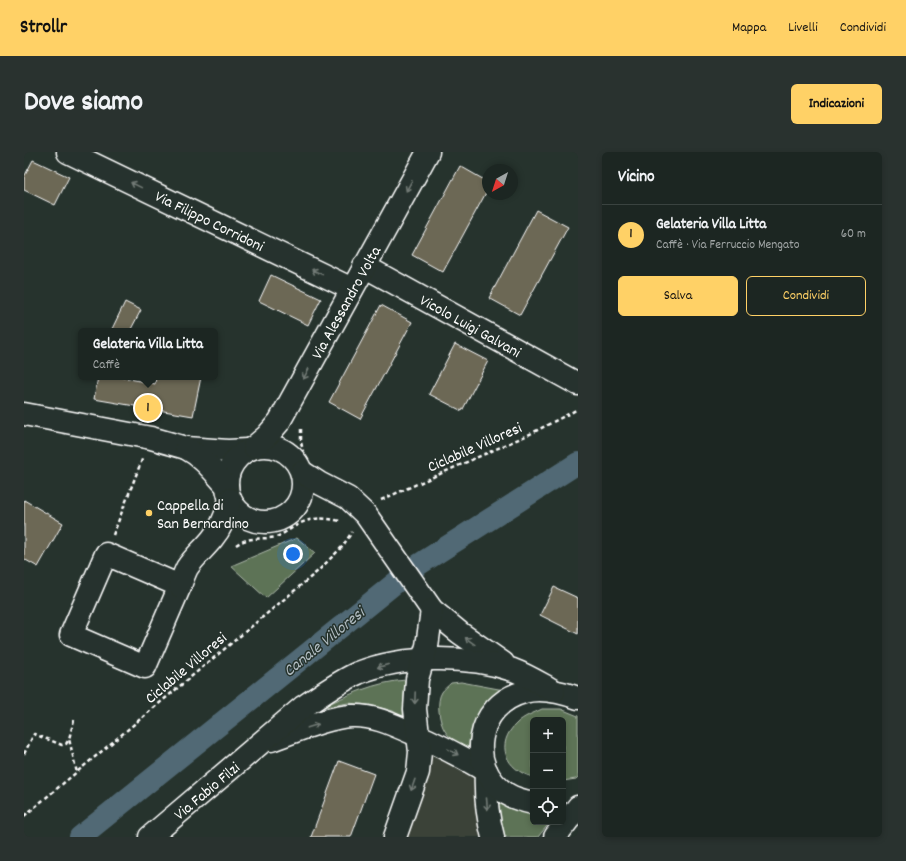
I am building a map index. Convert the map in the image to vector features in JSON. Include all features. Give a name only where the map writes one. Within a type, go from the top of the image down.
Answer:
[{"type":"street","name":"Via Filippo Corridoni","points":[[68,152],[352,289]]},
{"type":"street","name":"Via Alessandro Volta","points":[[251,448],[267,436],[279,422],[428,152]]},
{"type":"street","name":"Vicolo Luigi Galvani","points":[[364,266],[578,384]]},
{"type":"street","points":[[24,414],[151,438],[186,448],[196,453],[201,458],[228,492],[235,507],[243,515],[252,520],[272,522],[279,520],[298,505],[304,487],[302,472],[297,462],[286,452],[278,448],[268,446],[228,451],[186,448]]},
{"type":"street","points":[[180,586],[106,554],[71,635],[145,667],[188,568],[198,554],[212,540],[223,521],[228,492],[229,472],[232,465],[241,454],[251,448]]},
{"type":"street","points":[[302,472],[319,483],[348,498],[348,514]]},
{"type":"street","points":[[298,505],[309,501],[331,502],[364,526],[432,610],[460,633],[514,671]]},
{"type":"street","points":[[212,540],[238,525],[252,520]]},
{"type":"street","points":[[395,837],[418,772],[420,752],[415,709],[416,679],[421,660],[427,646],[432,610]]},
{"type":"street","name":"Via Fabio Filzi","points":[[150,837],[303,707],[330,688],[358,673],[395,663],[421,660],[467,661],[489,664],[514,671],[554,691]]},
{"type":"street","points":[[489,836],[485,792],[486,771],[481,752],[481,740],[484,728],[491,714],[500,703],[525,691],[554,691],[578,698]]},
{"type":"street","name":"Via Fabio Filzi","points":[[262,743],[338,718],[366,716],[388,722],[418,735],[454,752],[486,771]]},
{"type":"street","points":[[486,771],[498,788],[508,795],[530,802]]},
{"type":"street","points":[[566,798],[578,795]]},
{"type":"street","points":[[555,837],[578,807]]},
{"type":"path","name":"Ciclabile Villoresi","points":[[378,502],[530,434],[578,409]]},
{"type":"path","points":[[106,554],[151,438]]},
{"type":"path","points":[[234,546],[240,542],[254,538],[277,536],[311,519],[348,514]]},
{"type":"path","name":"Ciclabile Villoresi","points":[[24,816],[318,571],[364,526]]},
{"type":"path","points":[[24,754],[34,734],[62,745],[66,744],[69,739],[74,720]]},
{"type":"path","points":[[69,739],[77,773]]},
{"type":"shaded area","points":[[430,746],[479,770],[475,788],[489,837],[401,837]]},
{"type":"green space","points":[[297,538],[315,553],[266,598],[231,566]]},
{"type":"green space","points":[[406,680],[403,718],[393,711],[370,705],[348,703],[320,708],[373,686]]},
{"type":"green space","points":[[461,682],[504,690],[476,722],[468,748],[455,741],[447,734],[441,722],[439,712],[439,701],[443,691],[451,683]]},
{"type":"green space","points":[[542,709],[561,709],[578,716],[578,777],[576,779],[566,781],[566,717],[530,717],[530,776],[516,769],[510,762],[506,755],[506,739],[510,731],[517,723]]},
{"type":"green space","points":[[494,799],[509,806],[530,811],[530,825],[548,825],[538,837],[503,837]]},
{"type":"building","points":[[33,160],[69,177],[55,205],[24,190],[24,177]]},
{"type":"building","points":[[460,166],[482,179],[482,200],[443,272],[412,255]]},
{"type":"building","points":[[536,210],[568,227],[520,315],[489,298]]},
{"type":"building","points":[[271,275],[321,299],[308,325],[259,301]]},
{"type":"building","points":[[125,302],[141,310],[132,328],[112,328]]},
{"type":"building","points":[[381,305],[412,322],[360,419],[329,402]]},
{"type":"building","points":[[455,344],[488,361],[462,411],[429,394]]},
{"type":"building","points":[[97,380],[134,380],[155,384],[156,380],[200,380],[193,416],[94,399]]},
{"type":"building","points":[[24,500],[63,523],[38,567],[24,559]]},
{"type":"building","points":[[554,587],[578,598],[578,634],[540,615]]},
{"type":"building","points":[[339,761],[374,774],[351,837],[311,837]]},
{"type":"waterway","name":"Canale Villoresi","points":[[80,837],[415,567],[578,463]]},
{"type":"place","name":"Gelateria Villa Litta","points":[[148,408]]},
{"type":"place","name":"Cappella di San Bernardino","points":[[149,513]]}]
